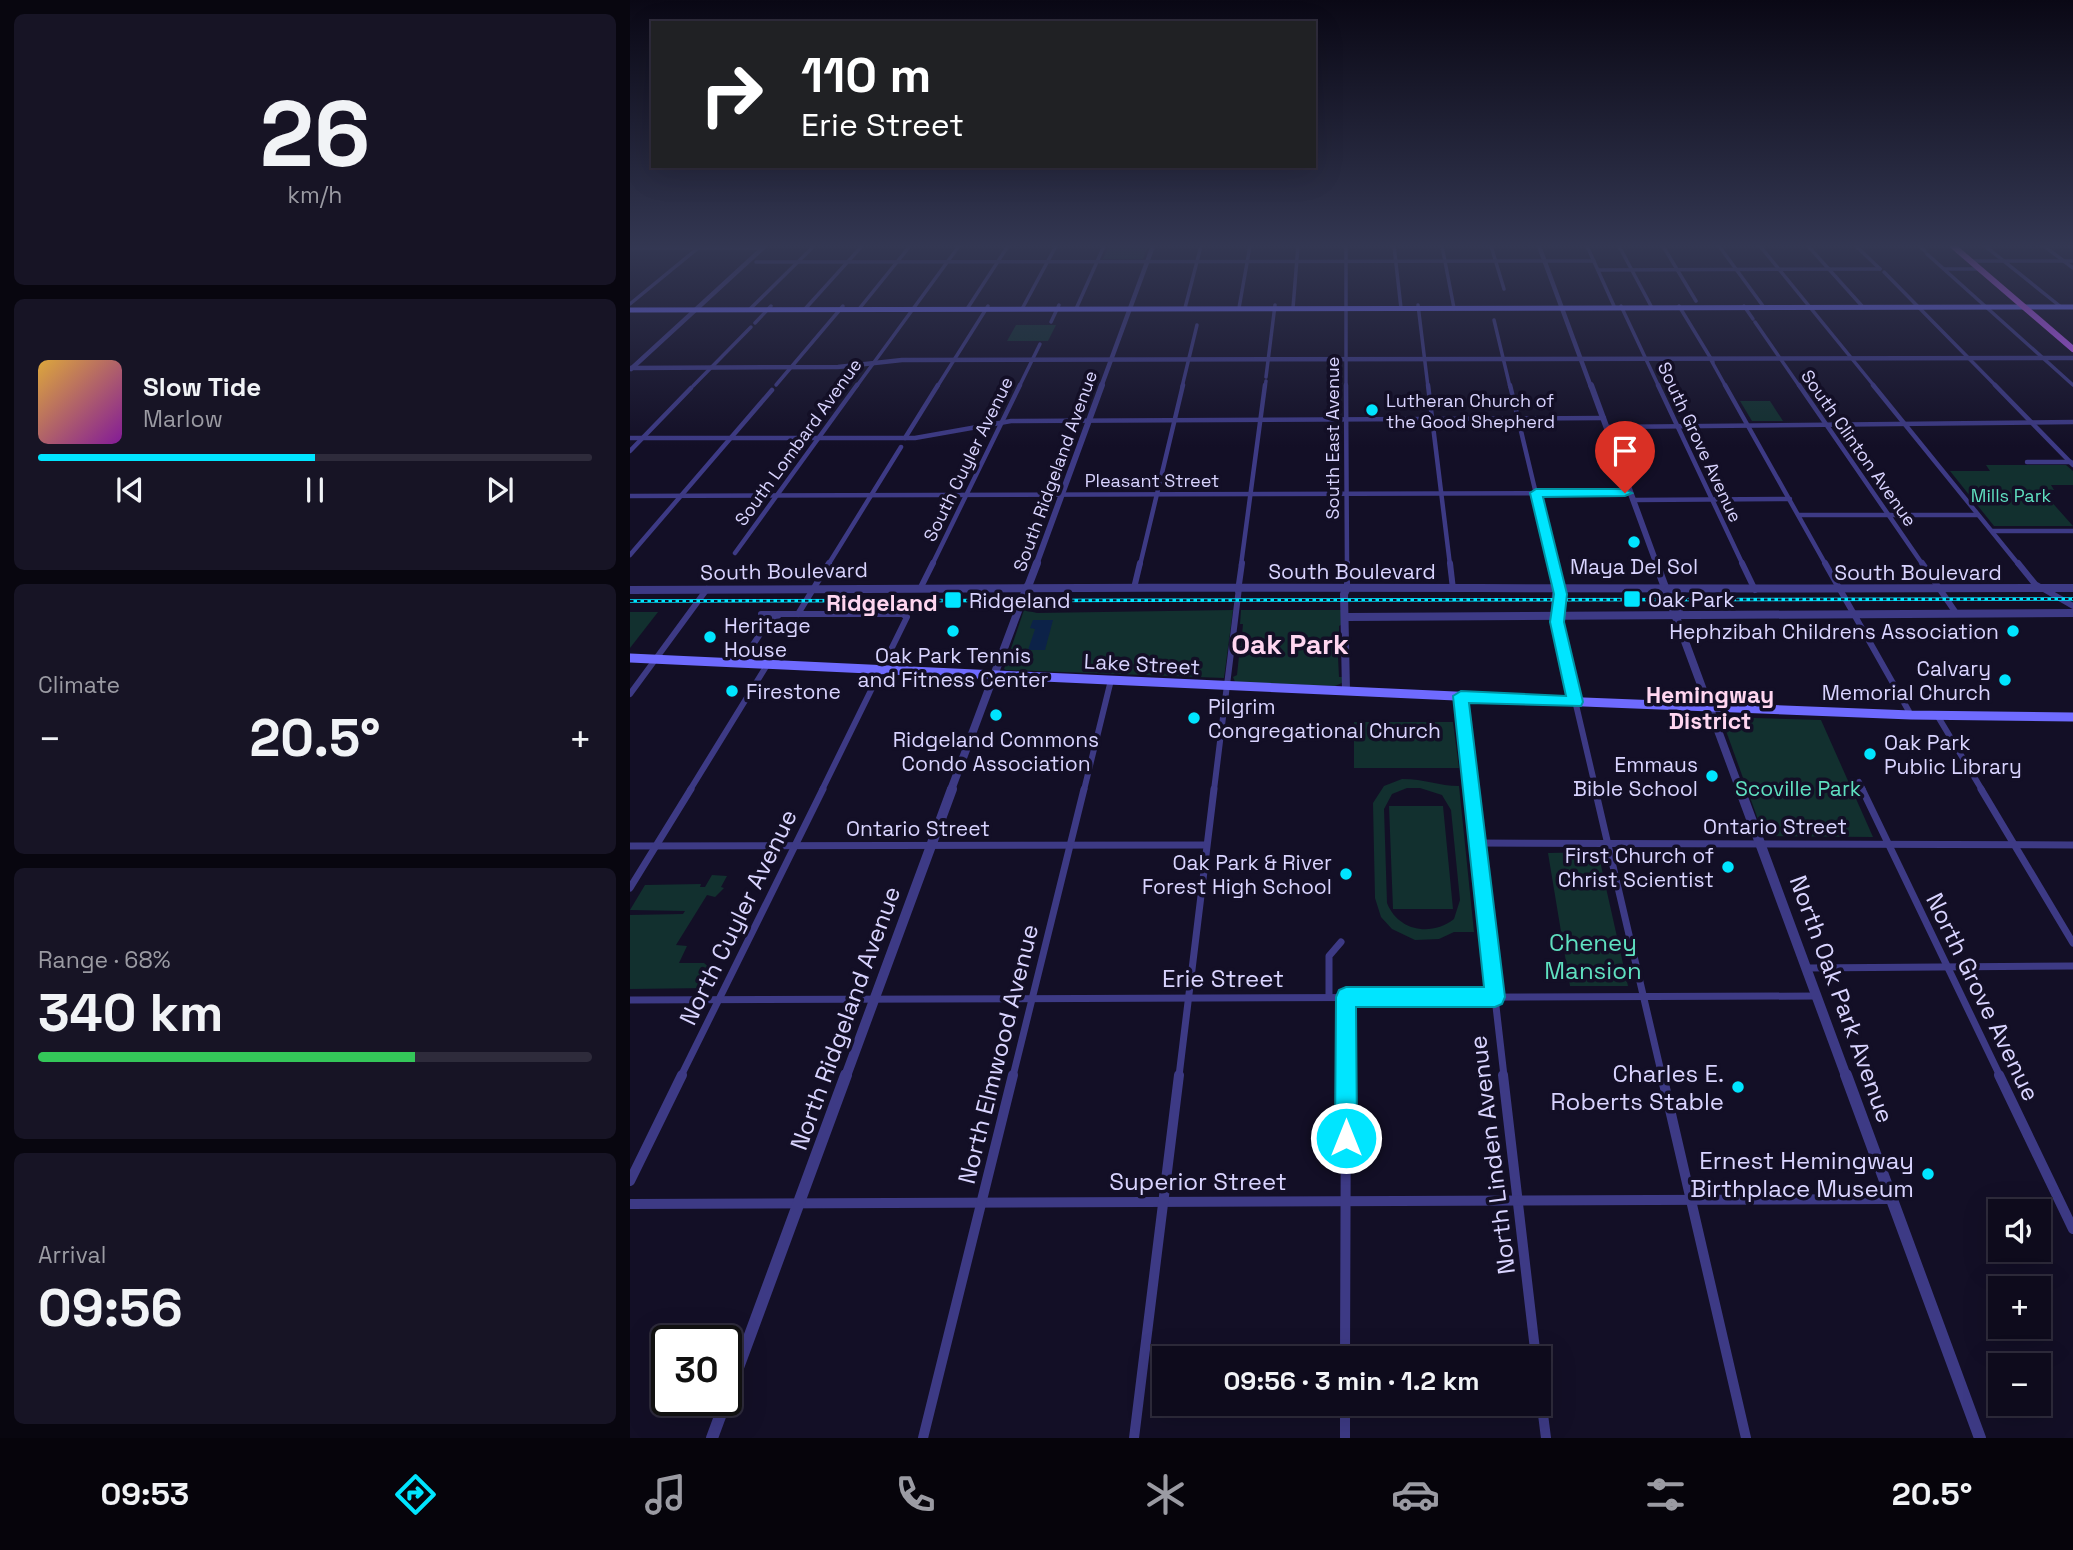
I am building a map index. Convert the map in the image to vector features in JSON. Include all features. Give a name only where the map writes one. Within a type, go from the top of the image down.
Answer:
[{"type":"main road","points":[[2031,313],[2073,349]]},
{"type":"main road","name":"Lake Street","points":[[630,658],[1576,702],[1911,715],[2073,717]]},
{"type":"street","points":[[631,368],[692,313]]},
{"type":"street","points":[[755,323],[764,313]]},
{"type":"street","points":[[630,555],[838,313]]},
{"type":"street","name":"South Lombard Avenue","points":[[735,553],[910,313]]},
{"type":"street","points":[[905,438],[983,313]]},
{"type":"street","points":[[1051,322],[1055,313]]},
{"type":"street","name":"South Ridgeland Avenue","points":[[1027,587],[1128,313]]},
{"type":"street","points":[[1134,1438],[1206,845],[1221,735],[1230,694],[1227,685],[1241,593],[1239,588],[1273,313]]},
{"type":"street","name":"South East Avenue","points":[[1346,313],[1346,589]]},
{"type":"street","points":[[1419,313],[1453,589]]},
{"type":"street","name":"North Oak Park Avenue","points":[[1565,313],[1980,1438]]},
{"type":"street","name":"South Grove Avenue","points":[[1622,313],[1755,590]]},
{"type":"street","points":[[1683,313],[1911,715]]},
{"type":"street","name":"South Clinton Avenue","points":[[1749,313],[1956,613]]},
{"type":"street","points":[[1815,313],[2035,584],[2073,604]]},
{"type":"street","points":[[1923,313],[2072,463]]},
{"type":"street","points":[[1993,313],[2073,385]]},
{"type":"street","points":[[1493,320],[1559,590],[1557,616],[1746,1438]]},
{"type":"street","points":[[1134,587],[1197,325]]},
{"type":"street","points":[[630,451],[751,327]]},
{"type":"street","name":"South Cuyler Avenue","points":[[921,587],[1040,344]]},
{"type":"street","points":[[877,358],[2073,358]]},
{"type":"street","points":[[631,368],[838,367],[902,360]]},
{"type":"street","points":[[838,367],[868,371]]},
{"type":"street","points":[[630,438],[905,438],[1001,422],[1174,419],[1517,418],[1589,419],[1620,425],[2073,422]]},
{"type":"street","points":[[761,614],[798,614],[901,447]]},
{"type":"street","points":[[2028,462],[2072,463]]},
{"type":"street","name":"Pleasant Street","points":[[630,496],[1536,493],[1790,499]]},
{"type":"street","points":[[1799,515],[1978,514]]},
{"type":"street","points":[[1992,531],[2073,531]]},
{"type":"street","name":"South Boulevard","points":[[630,590],[921,587],[1559,590],[2073,588]]},
{"type":"street","name":"North Ridgeland Avenue","points":[[712,1438],[994,674],[1017,613],[1021,611],[1027,587]]},
{"type":"street","points":[[630,694],[707,589]]},
{"type":"street","points":[[1346,589],[1346,691]]},
{"type":"street","points":[[1347,617],[2073,613]]},
{"type":"street","points":[[741,663],[768,622],[781,614]]},
{"type":"street","name":"North Cuyler Avenue","points":[[630,1181],[907,617],[902,614],[798,614]]},
{"type":"street","points":[[630,888],[767,665]]},
{"type":"street","name":"North Elmwood Avenue","points":[[923,1438],[1111,680]]},
{"type":"street","name":"North Linden Avenue","points":[[1461,696],[1535,1346]]},
{"type":"street","points":[[1937,715],[2073,943]]},
{"type":"street","name":"North Grove Avenue","points":[[1859,782],[2073,1229]]},
{"type":"street","name":"Ontario Street","points":[[1477,844],[2073,845]]},
{"type":"street","name":"Ontario Street","points":[[630,846],[1206,845]]},
{"type":"street","points":[[1329,997],[1329,956],[1341,942]]},
{"type":"street","points":[[1807,968],[2073,966]]},
{"type":"street","name":"Erie Street","points":[[630,1000],[1817,996]]},
{"type":"street","points":[[1345,1346],[1346,997]]},
{"type":"street","name":"Superior Street","points":[[630,1205],[1892,1199]]},
{"type":"street","points":[[1345,1416],[1345,1438]]},
{"type":"street","points":[[1543,1416],[1546,1438]]},
{"type":"green space","points":[[1016,325],[1056,325],[1048,341],[1007,341]]},
{"type":"green space","points":[[1740,401],[1770,401],[1783,421],[1752,421]]},
{"type":"green space","name":"Mills Park","points":[[1986,465],[2066,465],[2073,471],[2073,485],[2051,485],[2054,490],[2041,490],[2073,526],[1994,526],[1950,471],[1990,471]]},
{"type":"green space","points":[[1024,610],[1037,613],[1233,610],[1224,678],[1006,670],[1004,669]]},
{"type":"green space","points":[[1241,610],[1341,610],[1343,624],[1339,626],[1339,639],[1343,639],[1339,644],[1339,652],[1342,651],[1342,655],[1338,657],[1342,683],[1335,686],[1235,682],[1233,677],[1237,675],[1239,656],[1236,656],[1237,648],[1241,646],[1243,624],[1240,624]]},
{"type":"green space","points":[[630,612],[658,612],[630,648]]},
{"type":"green space","name":"Scoville Park","points":[[1721,717],[1821,720],[1873,837],[1764,836]]},
{"type":"green space","points":[[1354,722],[1453,722],[1459,768],[1354,768]]},
{"type":"green space","points":[[1402,779],[1459,786],[1474,932],[1454,932],[1439,939],[1415,940],[1392,929],[1381,917],[1375,898],[1373,803],[1384,786]],"holes":[[[1407,788],[1420,788],[1442,795],[1451,810],[1460,900],[1454,919],[1445,925],[1426,929],[1416,928],[1399,920],[1387,903],[1384,809],[1392,794]]]},
{"type":"green space","points":[[1389,806],[1443,806],[1453,909],[1393,909]]},
{"type":"green space","name":"Cheney Mansion","points":[[1598,852],[1628,986],[1570,986],[1548,853]]},
{"type":"green space","points":[[712,875],[727,876],[721,887],[724,888],[715,897],[707,895],[676,945],[687,946],[679,963],[704,963],[715,973],[708,988],[630,989],[630,915],[683,914],[685,911],[630,910],[645,885],[701,884],[700,887],[705,887]]},
{"type":"water","points":[[1033,620],[1053,620],[1045,650],[1028,650],[1035,629],[1030,628]]},
{"type":"railway","points":[[630,601],[2073,599]]},
{"type":"place","name":"Lutheran Church of the Good Shepherd","points":[[1372,410]]},
{"type":"place","name":"Maya Del Sol","points":[[1634,542]]},
{"type":"place","name":"Oak Park","points":[[1632,599]]},
{"type":"place","name":"Ridgeland","points":[[953,600]]},
{"type":"place","name":"Oak Park Tennis and Fitness Center","points":[[953,631]]},
{"type":"place","name":"Hephzibah Childrens Association","points":[[2013,631]]},
{"type":"place","name":"Heritage House","points":[[710,637]]},
{"type":"place","name":"Calvary Memorial Church","points":[[2005,680]]},
{"type":"place","name":"Firestone","points":[[732,691]]},
{"type":"place","name":"Ridgeland Commons Condo Association","points":[[996,715]]},
{"type":"place","name":"Pilgrim Congregational Church","points":[[1194,718]]},
{"type":"place","name":"Oak Park Public Library","points":[[1870,754]]},
{"type":"place","name":"Emmaus Bible School","points":[[1712,776]]},
{"type":"place","name":"First Church of Christ Scientist","points":[[1728,867]]},
{"type":"place","name":"Oak Park & River Forest High School","points":[[1346,874]]},
{"type":"place","name":"Charles E. Roberts Stable","points":[[1738,1087]]},
{"type":"place","name":"Ernest Hemingway Birthplace Museum","points":[[1928,1174]]},
{"type":"district","name":"Ridgeland","points":[[882,603]]},
{"type":"district","name":"Oak Park","points":[[1290,644]]},
{"type":"district","name":"Hemingway District","points":[[1710,708]]},
{"type":"route","points":[[1346,1138],[1346,997],[1495,997],[1461,696],[1576,702],[1557,622],[1560,594],[1536,493],[1625,493]]}]
